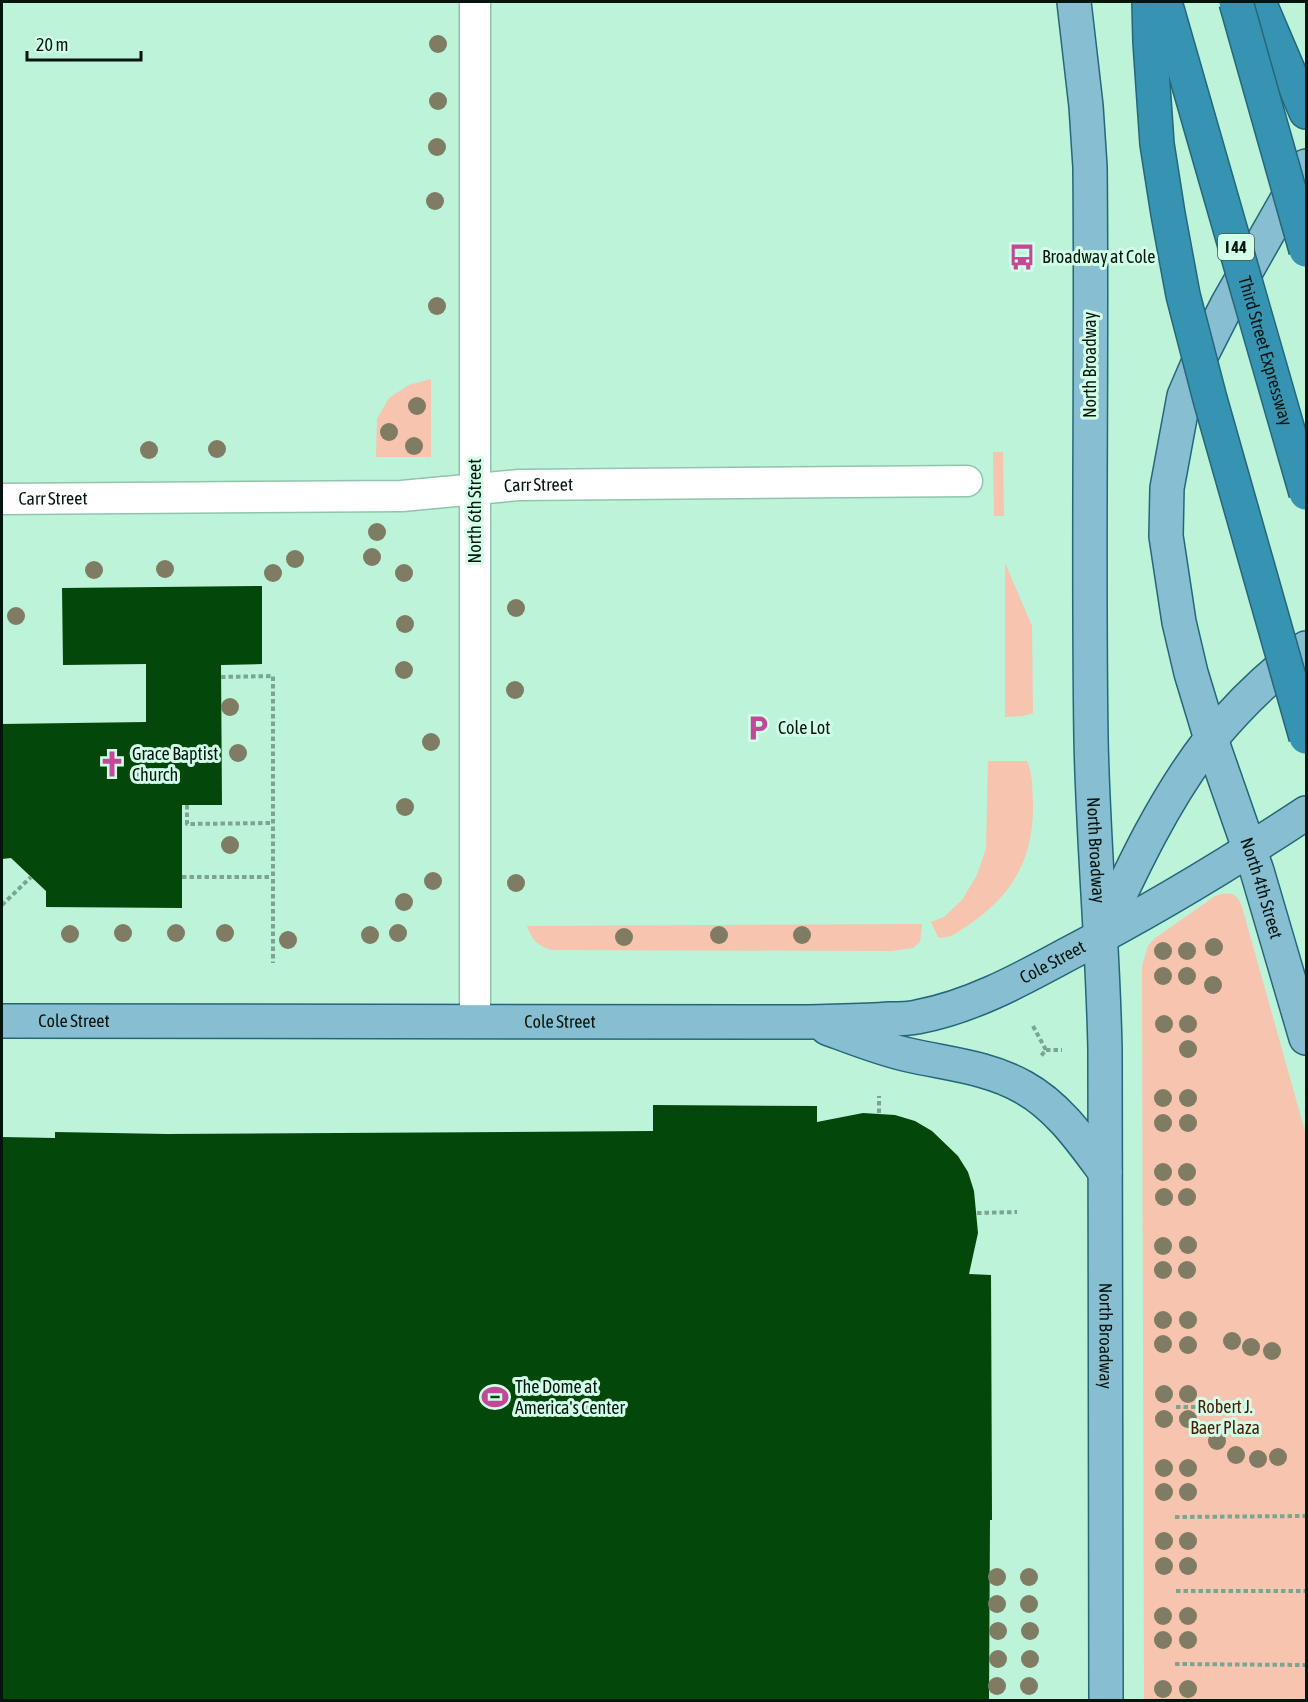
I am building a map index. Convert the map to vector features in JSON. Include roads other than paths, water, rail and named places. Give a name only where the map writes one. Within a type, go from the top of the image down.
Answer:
[{"type":"highway","points":[[1149,2],[1157,144],[1184,295],[1210,399],[1306,737]]},
{"type":"highway","name":"Third Street Expressway","points":[[1165,2],[1306,493]]},
{"type":"highway","points":[[1236,2],[1306,250]]},
{"type":"highway","points":[[1259,2],[1306,112]]},
{"type":"main road","name":"North Broadway","points":[[1074,2],[1086,106],[1090,167],[1091,739],[1105,1050],[1106,1701]]},
{"type":"main road","points":[[1211,739],[1191,673],[1171,576],[1166,536],[1167,488],[1174,443],[1184,396],[1202,354],[1227,305],[1306,166]]},
{"type":"main road","name":"Cole Street","points":[[1100,937],[1158,819],[1187,772],[1211,739],[1251,696],[1280,668],[1306,648]]},
{"type":"main road","name":"North 4th Street","points":[[1211,739],[1250,849],[1306,1038]]},
{"type":"main road","name":"Cole Street","points":[[2,1021],[808,1022],[915,1018],[948,1010],[1024,978],[1100,937],[1250,849],[1306,813]]},
{"type":"main road","points":[[808,1022],[900,1053],[986,1070],[1023,1087],[1062,1118],[1105,1172]]},
{"type":"street","name":"North 6th Street","points":[[475,2],[475,1021]]},
{"type":"street","name":"Carr Street","points":[[2,499],[402,496],[519,485],[967,482]]},
{"type":"place","name":"Broadway at Cole","points":[[1022,257]]},
{"type":"place","name":"Cole Lot","points":[[758,728]]},
{"type":"place","name":"Grace Baptist Church","points":[[112,764]]},
{"type":"place","name":"The Dome at America's Center","points":[[495,1397]]},
{"type":"park label","name":"Robert J. Baer Plaza","points":[[1225,1417]]}]
